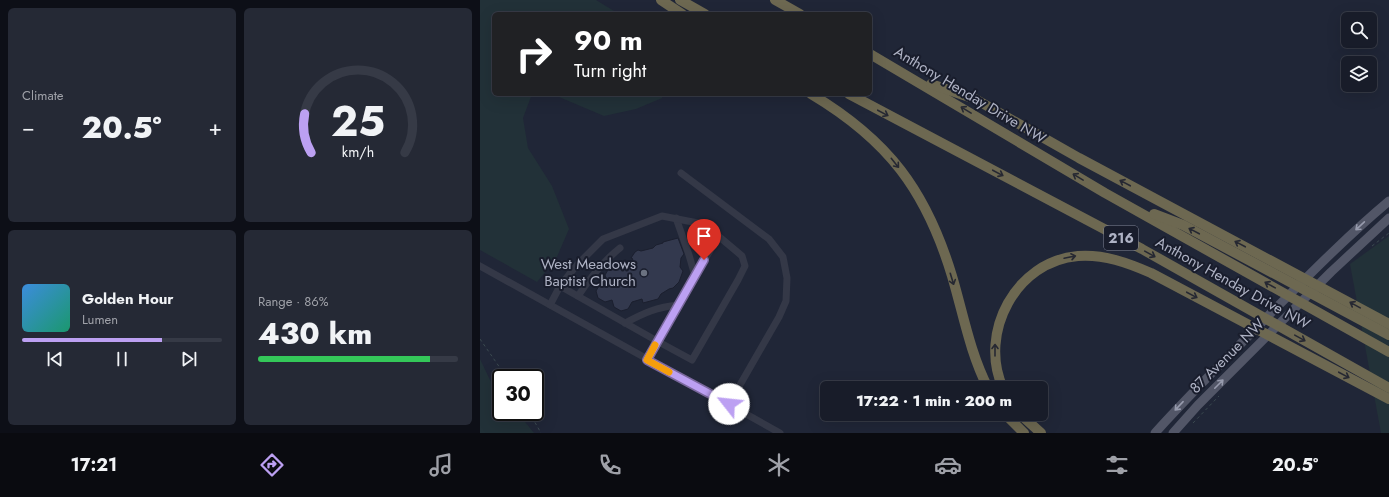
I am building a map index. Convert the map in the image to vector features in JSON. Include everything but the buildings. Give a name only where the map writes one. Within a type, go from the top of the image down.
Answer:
[{"type":"highway","points":[[661,0],[679,12]]},
{"type":"highway","points":[[680,0],[701,12]]},
{"type":"highway","points":[[775,0],[796,12]]},
{"type":"highway","name":"Anthony Henday Drive NW","points":[[872,55],[910,76],[1124,203],[1389,352]]},
{"type":"highway","points":[[910,76],[975,100],[1079,158],[1389,324]]},
{"type":"highway","points":[[815,96],[844,115],[873,139],[896,163],[916,192],[929,215],[944,254],[972,349],[985,381]]},
{"type":"highway","name":"Anthony Henday Drive NW","points":[[853,96],[1142,249],[1389,388]]},
{"type":"highway","points":[[1124,203],[1183,225],[1389,335]]},
{"type":"highway","points":[[1001,381],[996,365],[995,339],[1001,315],[1012,295],[1028,278],[1045,266],[1066,258],[1087,255],[1121,261],[1151,273],[1389,399]]},
{"type":"highway","points":[[1012,421],[1024,433]]},
{"type":"highway","points":[[1028,421],[1041,433]]},
{"type":"main road","points":[[1155,433],[1190,394],[1319,265],[1389,200]]},
{"type":"main road","name":"87 Avenue NW","points":[[1173,433],[1198,405],[1331,272],[1389,218]]},
{"type":"street","points":[[681,173],[769,239],[783,258],[787,278],[786,301],[779,317],[729,404]]},
{"type":"street","points":[[550,304],[560,286],[576,266],[603,239],[662,216],[698,223],[710,229],[742,256],[745,266],[692,360],[560,286]]},
{"type":"street","points":[[676,218],[695,276]]},
{"type":"street","points":[[647,360],[718,237]]},
{"type":"street","points":[[578,296],[595,272],[620,248]]},
{"type":"street","points":[[480,266],[780,433]]},
{"type":"street","points":[[625,323],[645,312],[663,306],[678,305]]},
{"type":"path","points":[[480,340],[501,369]]},
{"type":"path","points":[[534,421],[541,433]]},
{"type":"shaded area","points":[[480,0],[596,0],[616,12],[492,12],[492,96],[531,96],[523,118],[528,148],[552,186],[569,229],[556,259],[537,282],[480,250]]},
{"type":"shaded area","points":[[557,96],[662,96],[662,98],[636,109],[604,116]]},
{"type":"shaded area","points":[[1389,236],[1389,433],[1381,433],[1350,264]]},
{"type":"shaded area","points":[[480,359],[492,382],[492,421],[524,421],[534,433],[480,433]]},
{"type":"slow traffic","points":[[655,345],[647,360],[669,372]]},
{"type":"place","name":"West Meadows Baptist Church","points":[[644,273]]},
{"type":"route","points":[[704,260],[647,360],[729,404]]}]
